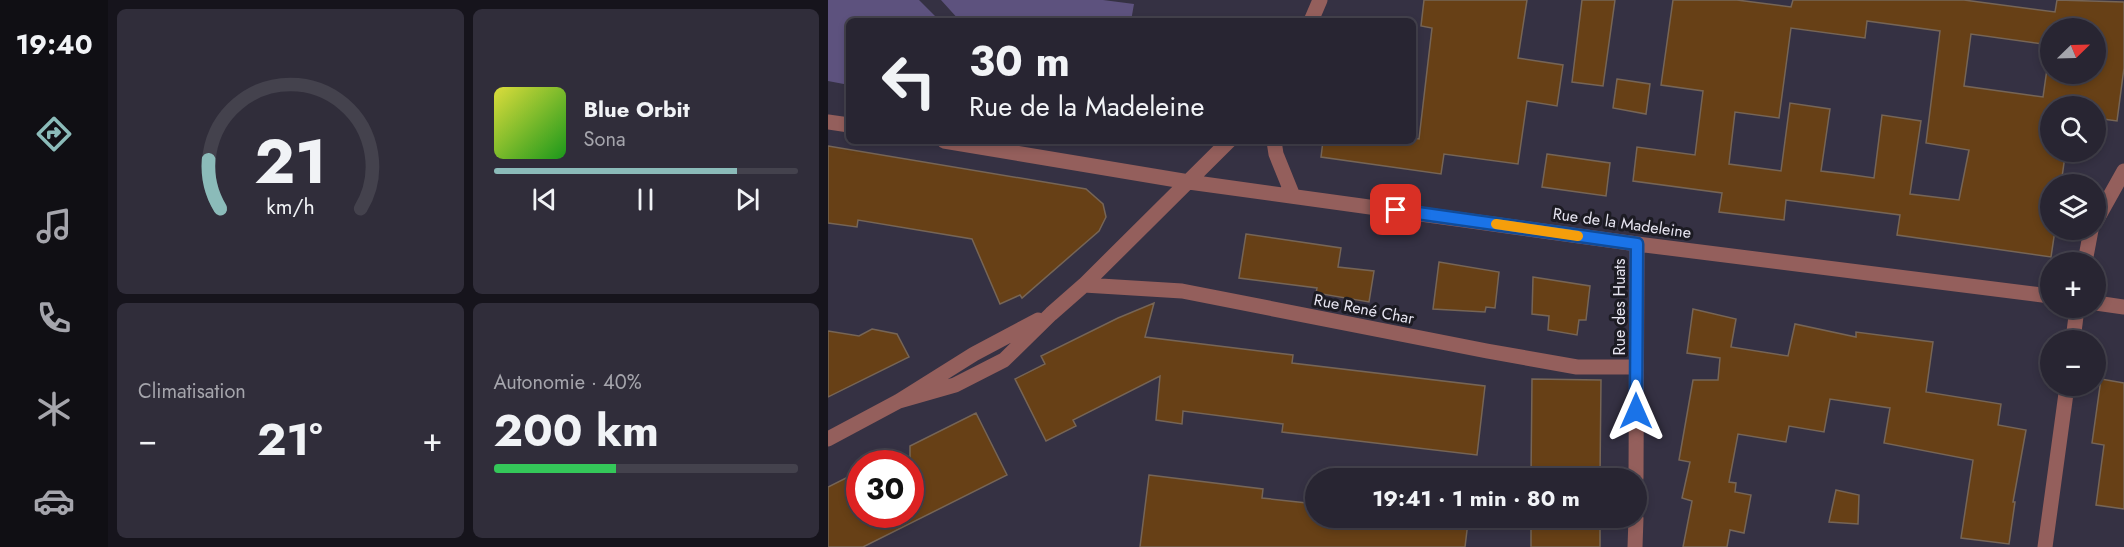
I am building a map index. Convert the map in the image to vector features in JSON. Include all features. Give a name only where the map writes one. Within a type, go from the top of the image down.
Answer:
[{"type":"street","points":[[1312,18],[1318,0]]},
{"type":"street","points":[[828,122],[846,125]]},
{"type":"street","name":"Rue de la Madeleine","points":[[962,144],[1190,182],[1637,244],[2040,295]]},
{"type":"street","points":[[828,439],[899,400],[955,385],[1004,360],[1190,182],[1226,144]]},
{"type":"street","points":[[1274,144],[1276,154],[1293,196]]},
{"type":"street","points":[[2106,203],[2124,171]]},
{"type":"street","name":"Rue des Huats","points":[[1636,468],[1637,244]]},
{"type":"street","name":"Rue René Char","points":[[1084,285],[1182,291],[1577,367],[1636,367]]},
{"type":"street","points":[[2106,304],[2124,307]]},
{"type":"street","points":[[2045,547],[2066,396]]},
{"type":"street","points":[[1635,547],[1636,528]]},
{"type":"shaded area","points":[[828,0],[919,0],[937,18],[846,18],[846,84],[828,81]]},
{"type":"shaded area","points":[[941,0],[1103,0],[1134,4],[1132,18],[957,18]]},
{"type":"building","points":[[1424,0],[1527,0],[1518,58],[1563,65],[1557,106],[1527,101],[1518,164],[1444,154],[1441,174],[1321,157],[1323,144],[1416,144],[1416,138],[1419,139],[1432,28],[1421,26]]},
{"type":"building","points":[[1582,0],[1615,0],[1603,86],[1572,82]]},
{"type":"building","points":[[1673,0],[1737,0],[1791,7],[1793,0],[1964,0],[2055,12],[2057,0],[2124,2],[2124,68],[2117,121],[2106,119],[2106,96],[2043,96],[2045,84],[2106,84],[2106,18],[2040,18],[2040,44],[1971,34],[1964,86],[2040,97],[2040,162],[2064,162],[2062,174],[2040,174],[2040,240],[2054,240],[2052,252],[2040,252],[2040,255],[1897,235],[1900,215],[1786,200],[1784,220],[1719,212],[1722,193],[1633,181],[1637,147],[1695,155],[1703,91],[1661,85]],"holes":[[[1867,21],[1940,31],[1926,143],[1969,150],[1959,200],[1910,194],[1921,121],[1882,115],[1874,178],[1821,171],[1830,109],[1790,103],[1781,171],[1729,164],[1735,112],[1779,118],[1791,28],[1865,38]]]},
{"type":"building","points":[[1617,79],[1650,84],[1646,114],[1613,108]]},
{"type":"building","points":[[828,146],[1086,189],[1103,204],[1106,217],[1099,231],[1022,298],[1020,295],[1000,304],[972,239],[858,220],[857,227],[828,223]]},
{"type":"building","points":[[1547,154],[1610,163],[1606,196],[1542,187]]},
{"type":"building","points":[[1246,234],[1341,248],[1338,267],[1374,271],[1369,302],[1316,293],[1317,288],[1239,278]]},
{"type":"building","points":[[1439,262],[1499,272],[1495,308],[1486,307],[1485,312],[1433,309]]},
{"type":"building","points":[[1533,277],[1590,286],[1586,320],[1579,320],[1577,335],[1548,330],[1549,316],[1532,314]]},
{"type":"building","points":[[1154,303],[1145,337],[1293,355],[1292,363],[1485,386],[1477,455],[1282,432],[1283,424],[1183,411],[1182,424],[1156,420],[1160,376],[1073,420],[1076,426],[1046,441],[1015,379],[1045,364],[1041,356]]},
{"type":"building","points":[[1693,309],[1736,319],[1731,347],[1788,356],[1795,324],[1856,337],[1856,332],[1933,342],[1926,392],[2001,404],[1998,425],[2026,430],[2013,502],[2015,502],[2009,544],[1961,538],[1973,460],[1884,443],[1890,408],[1830,399],[1824,432],[1789,426],[1786,442],[1738,434],[1729,482],[1736,483],[1735,492],[1751,495],[1744,533],[1730,530],[1727,547],[1683,547],[1692,501],[1682,498],[1690,462],[1679,460],[1693,380],[1718,380],[1720,358],[1687,353]]},
{"type":"building","points":[[872,329],[897,334],[909,357],[828,397],[828,331],[859,336]]},
{"type":"building","points":[[1532,379],[1601,380],[1600,468],[1531,468]]},
{"type":"building","points":[[2106,380],[2124,383],[2124,509],[2096,505],[2104,445],[2092,443],[2099,396],[2106,396]]},
{"type":"building","points":[[976,413],[1007,475],[924,516],[924,450],[910,450],[910,446]]},
{"type":"building","points":[[1149,475],[1263,489],[1262,498],[1305,503],[1305,528],[1467,528],[1465,547],[1140,547]]},
{"type":"building","points":[[846,478],[846,528],[901,528],[863,547],[828,547],[828,487]]},
{"type":"building","points":[[1836,490],[1859,495],[1858,524],[1829,522]]},
{"type":"building","points":[[1531,528],[1600,528],[1600,547],[1531,547]]},
{"type":"slow traffic","points":[[1496,224],[1578,236]]},
{"type":"route","points":[[1396,210],[1637,244],[1636,411]]}]
